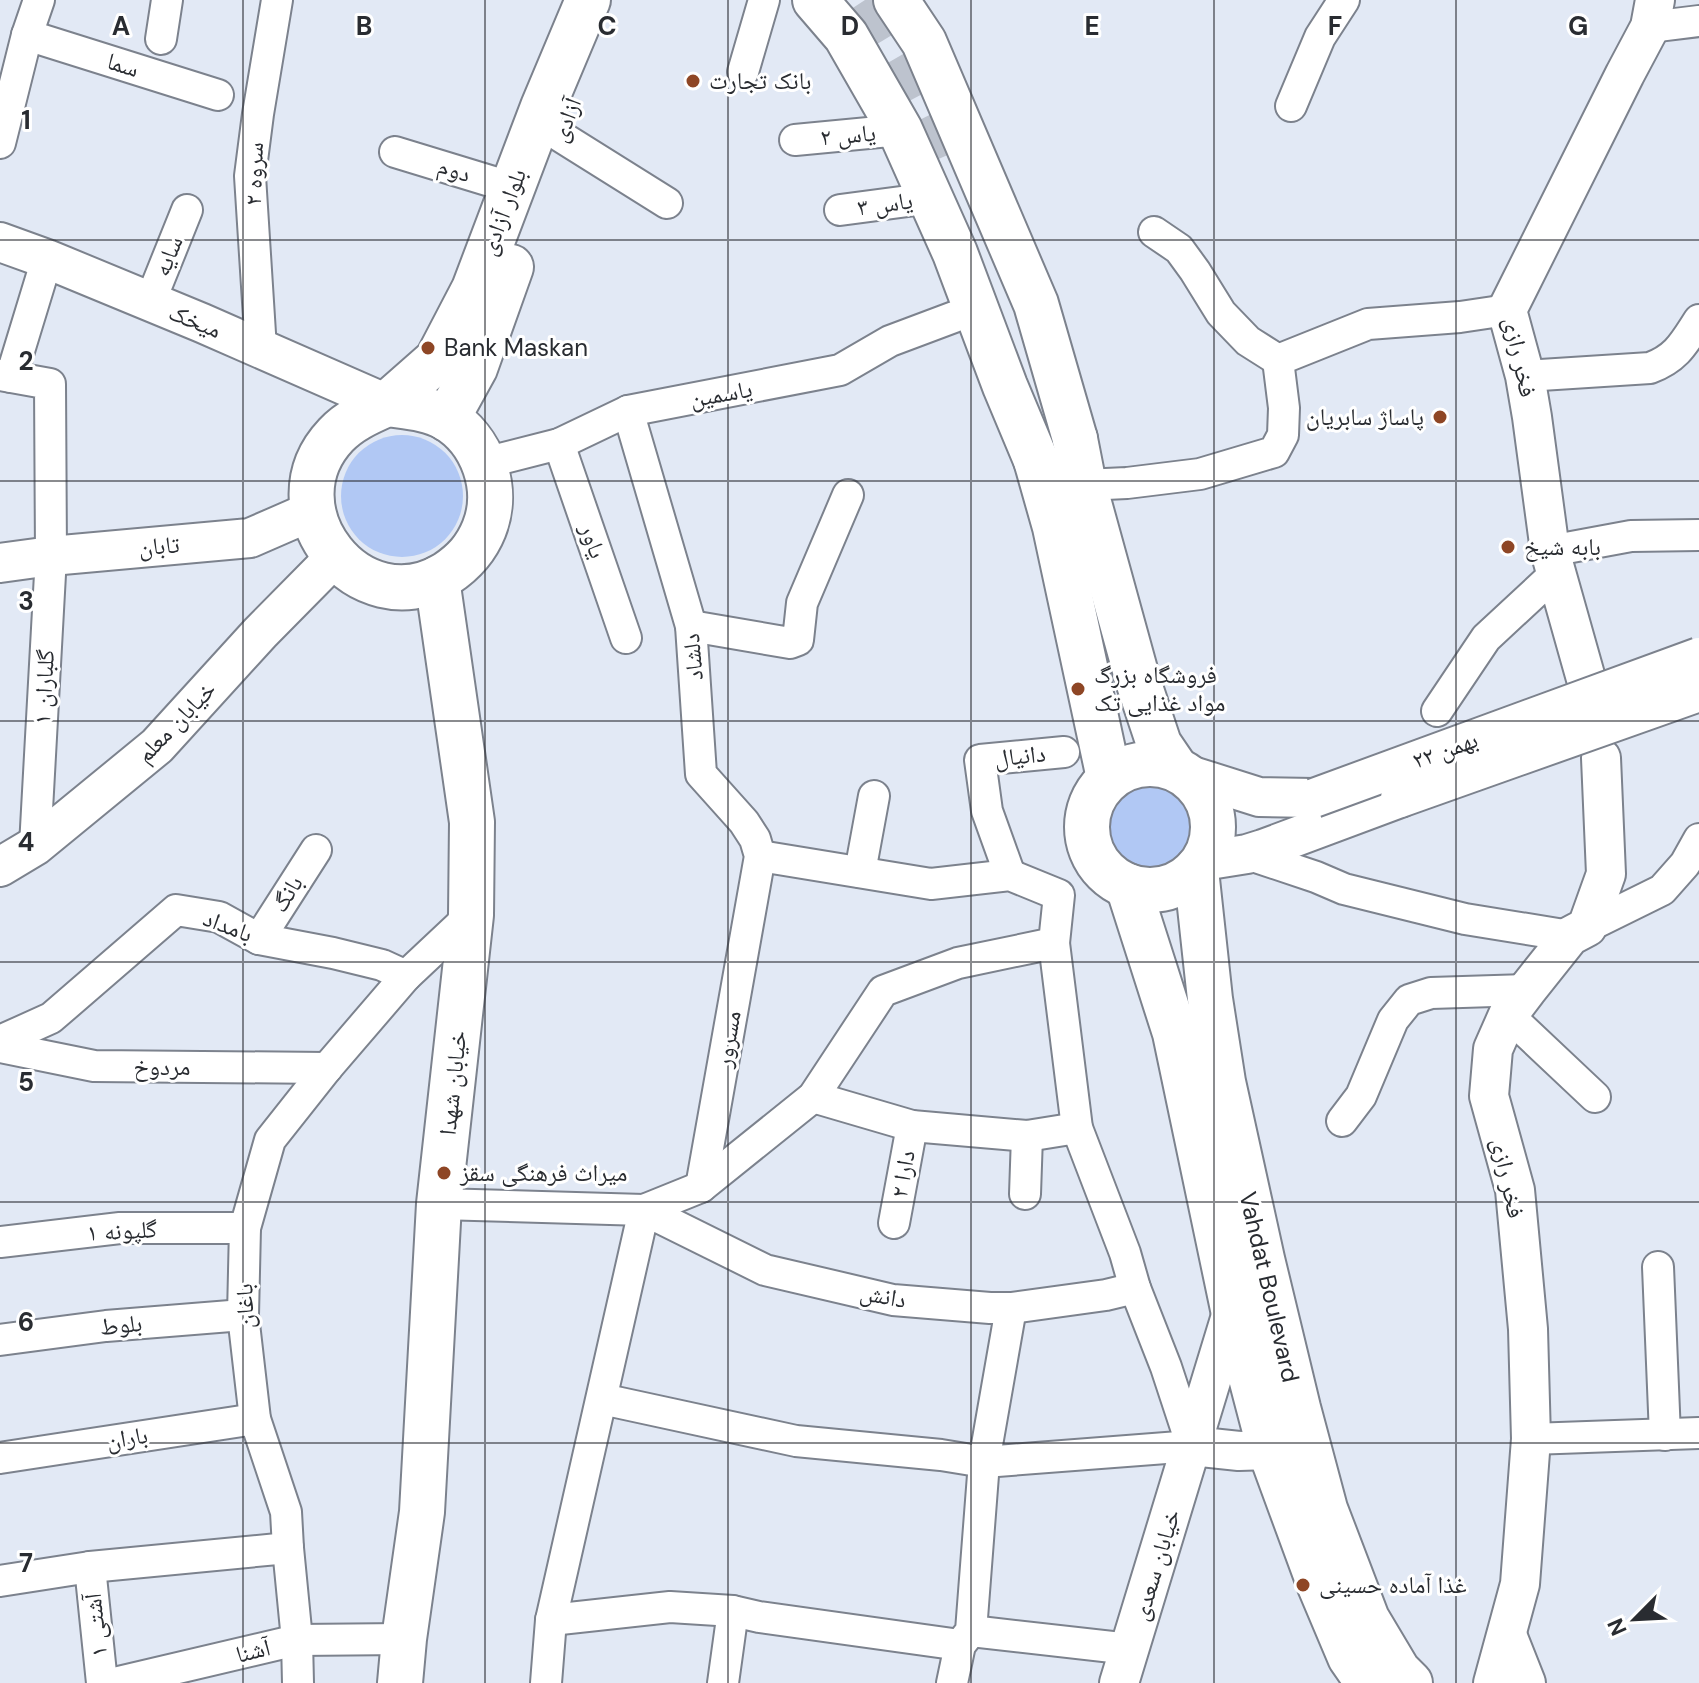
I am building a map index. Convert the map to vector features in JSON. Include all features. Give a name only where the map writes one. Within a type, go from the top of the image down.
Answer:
[{"type":"main road","name":"بلوار آزادی","points":[[387,404],[437,360],[474,289],[543,107],[588,0]]},
{"type":"main road","name":"آزادی","points":[[447,419],[475,368],[560,136],[615,0]]},
{"type":"main road","points":[[815,0],[846,36],[900,130],[955,253],[1036,460],[1055,527],[1109,778]]},
{"type":"main road","points":[[896,0],[924,42],[1036,304],[1138,681],[1159,744],[1181,772],[1200,788],[1210,805],[1213,824],[1211,844],[1200,866],[1185,880],[1171,886],[1157,889],[1128,886],[1112,877],[1099,863],[1091,846],[1087,828],[1097,793],[1109,778],[1134,765],[1162,765],[1181,772]]},
{"type":"main road","points":[[387,404],[426,410],[447,419],[469,438],[484,463],[491,490],[489,517],[478,544],[460,565],[437,579],[410,586],[383,584],[357,575],[335,557],[321,536],[312,511],[312,483],[320,457],[335,435],[356,418],[387,404]]},
{"type":"main road","name":"خیابان شهدا","points":[[400,1683],[422,1512],[439,1204],[471,915],[472,822],[437,579]]},
{"type":"main road","name":"Vahdat Boulevard","points":[[1200,866],[1210,999],[1223,1082],[1298,1408],[1325,1509],[1367,1619],[1374,1675]]},
{"type":"main road","name":"Vahdat Boulevard","points":[[1128,886],[1175,1033],[1233,1309],[1270,1450],[1320,1586],[1374,1675]]},
{"type":"street","points":[[0,143],[17,37],[39,0]]},
{"type":"street","points":[[161,39],[167,0]]},
{"type":"street","name":"سروه ۲","points":[[261,349],[250,176],[277,0]]},
{"type":"street","points":[[743,72],[764,0]]},
{"type":"street","points":[[1291,106],[1320,37],[1344,0]]},
{"type":"street","points":[[1652,14],[1699,21]]},
{"type":"street","name":"فخر رازی","points":[[1590,693],[1553,562],[1525,376],[1507,310],[1652,14]]},
{"type":"street","name":"سما","points":[[17,37],[218,95]]},
{"type":"street","name":"یاس ۲","points":[[795,140],[900,130]]},
{"type":"street","points":[[560,136],[667,203]]},
{"type":"street","name":"دوم","points":[[395,152],[513,188]]},
{"type":"street","name":"یاس ۳","points":[[840,210],[931,198]]},
{"type":"street","name":"سایه","points":[[150,302],[187,210]]},
{"type":"street","points":[[1154,232],[1179,249],[1221,313],[1248,341],[1278,360]]},
{"type":"street","name":"میخک","points":[[0,242],[150,302],[387,404]]},
{"type":"street","points":[[6,376],[47,259]]},
{"type":"street","points":[[1278,360],[1368,324],[1507,310]]},
{"type":"street","name":"یاسمین","points":[[484,463],[559,444],[628,411],[840,370],[890,341],[954,317]]},
{"type":"street","points":[[1525,376],[1650,368],[1666,362],[1678,351],[1699,320]]},
{"type":"street","points":[[1084,485],[1200,474],[1274,452],[1283,435],[1284,421],[1278,360]]},
{"type":"street","name":"گلباران ۱","points":[[6,376],[50,384],[51,556],[35,846]]},
{"type":"street","name":"دلشاد","points":[[628,411],[691,626],[701,774],[744,822],[755,839],[760,856]]},
{"type":"street","name":"یاور","points":[[559,444],[626,638]]},
{"type":"street","points":[[691,626],[790,643],[798,640],[802,603],[848,495]]},
{"type":"street","name":"تابان","points":[[0,563],[250,538],[312,511]]},
{"type":"street","points":[[1437,711],[1486,638],[1553,562],[1631,536],[1699,535]]},
{"type":"street","name":"خیابان معلم","points":[[0,867],[35,846],[157,746],[260,633],[335,557]]},
{"type":"street","name":"۲۲ بهمن","points":[[1181,772],[1259,797],[1314,798],[1699,657]]},
{"type":"street","name":"۲۲ بهمن","points":[[1200,866],[1247,854],[1699,692]]},
{"type":"street","name":"دانیال","points":[[1010,875],[987,811],[980,760],[1064,752]]},
{"type":"street","name":"فخر رازی","points":[[1493,1683],[1520,1584],[1531,1439],[1528,1329],[1515,1190],[1489,1096],[1493,1049],[1517,1002],[1579,932],[1606,874],[1601,758]]},
{"type":"street","points":[[860,872],[874,796]]},
{"type":"street","points":[[1247,854],[1344,889],[1465,919],[1579,932],[1662,890],[1685,864],[1699,839]]},
{"type":"street","name":"بانگ","points":[[259,939],[316,850]]},
{"type":"street","points":[[760,856],[931,884],[1010,875],[1059,895],[1054,943],[1077,1128],[1125,1253],[1192,1446]]},
{"type":"street","name":"مسرور","points":[[701,1187],[760,856]]},
{"type":"street","name":"بامداد","points":[[0,1044],[51,1018],[176,910],[219,917],[259,939],[382,965],[406,976]]},
{"type":"street","points":[[406,976],[471,915]]},
{"type":"street","points":[[439,1204],[644,1210],[701,1187],[813,1097],[883,991],[958,963],[1054,943]]},
{"type":"street","name":"باغان","points":[[298,1683],[286,1512],[255,1419],[243,1315],[245,1228],[270,1140],[406,976]]},
{"type":"street","points":[[1342,1121],[1361,1096],[1393,1020],[1409,1000],[1431,993],[1517,1002],[1595,1097]]},
{"type":"street","name":"مردوخ","points":[[0,1044],[94,1066],[327,1068]]},
{"type":"street","points":[[813,1097],[912,1126],[1027,1136],[1077,1128]]},
{"type":"street","name":"دارا ۲","points":[[894,1223],[912,1126]]},
{"type":"street","points":[[1025,1194],[1027,1136]]},
{"type":"street","points":[[546,1683],[551,1620],[644,1210]]},
{"type":"street","name":"دانش","points":[[644,1210],[765,1270],[893,1300],[1011,1308],[1135,1288]]},
{"type":"street","name":"گلپونه ۱","points":[[0,1242],[120,1228],[245,1228]]},
{"type":"street","points":[[1658,1267],[1665,1435]]},
{"type":"street","points":[[952,1683],[965,1638],[984,1462],[1011,1308]]},
{"type":"street","name":"خیابان سعدی","points":[[1124,1666],[1233,1309]]},
{"type":"street","name":"بلوط","points":[[0,1340],[106,1326],[243,1315]]},
{"type":"street","points":[[602,1399],[796,1441],[984,1462],[1192,1446],[1239,1451],[1270,1450]]},
{"type":"street","name":"باران","points":[[0,1458],[255,1419]]},
{"type":"street","points":[[1531,1439],[1699,1433]]},
{"type":"street","points":[[0,1581],[90,1567],[288,1548]]},
{"type":"street","name":"آشتی ۱","points":[[90,1567],[102,1683]]},
{"type":"street","points":[[551,1620],[670,1607],[733,1611],[759,1617],[965,1638],[1124,1666]]},
{"type":"street","points":[[723,1683],[733,1611]]},
{"type":"street","points":[[1507,1635],[1526,1683]]},
{"type":"street","name":"آشنا","points":[[114,1683],[152,1679],[297,1640],[404,1639]]},
{"type":"shaded area","points":[[402,435],[425,439],[445,453],[459,473],[463,496],[459,519],[445,539],[425,553],[402,557],[379,553],[359,539],[345,519],[341,496],[345,473],[359,453],[379,439]]},
{"type":"shaded area","points":[[1148,781],[1166,785],[1182,795],[1192,811],[1196,829],[1192,847],[1182,863],[1166,873],[1148,877],[1130,873],[1114,863],[1104,847],[1100,829],[1104,811],[1114,795],[1130,785]]},
{"type":"tunnel","points":[[865,0],[912,78],[952,159]]},
{"type":"place","name":"بانک تجارت","points":[[693,81]]},
{"type":"place","name":"Bank Maskan","points":[[428,348]]},
{"type":"place","name":"پاساژ سابریان","points":[[1440,417]]},
{"type":"place","name":"بابه شیخ","points":[[1508,547]]},
{"type":"place","name":"فروشگاه بزرگ مواد غذایی تک","points":[[1078,689]]},
{"type":"place","name":"میراث فرهنگی سقز","points":[[444,1173]]},
{"type":"place","name":"غذا آماده حسینی","points":[[1303,1585]]}]
